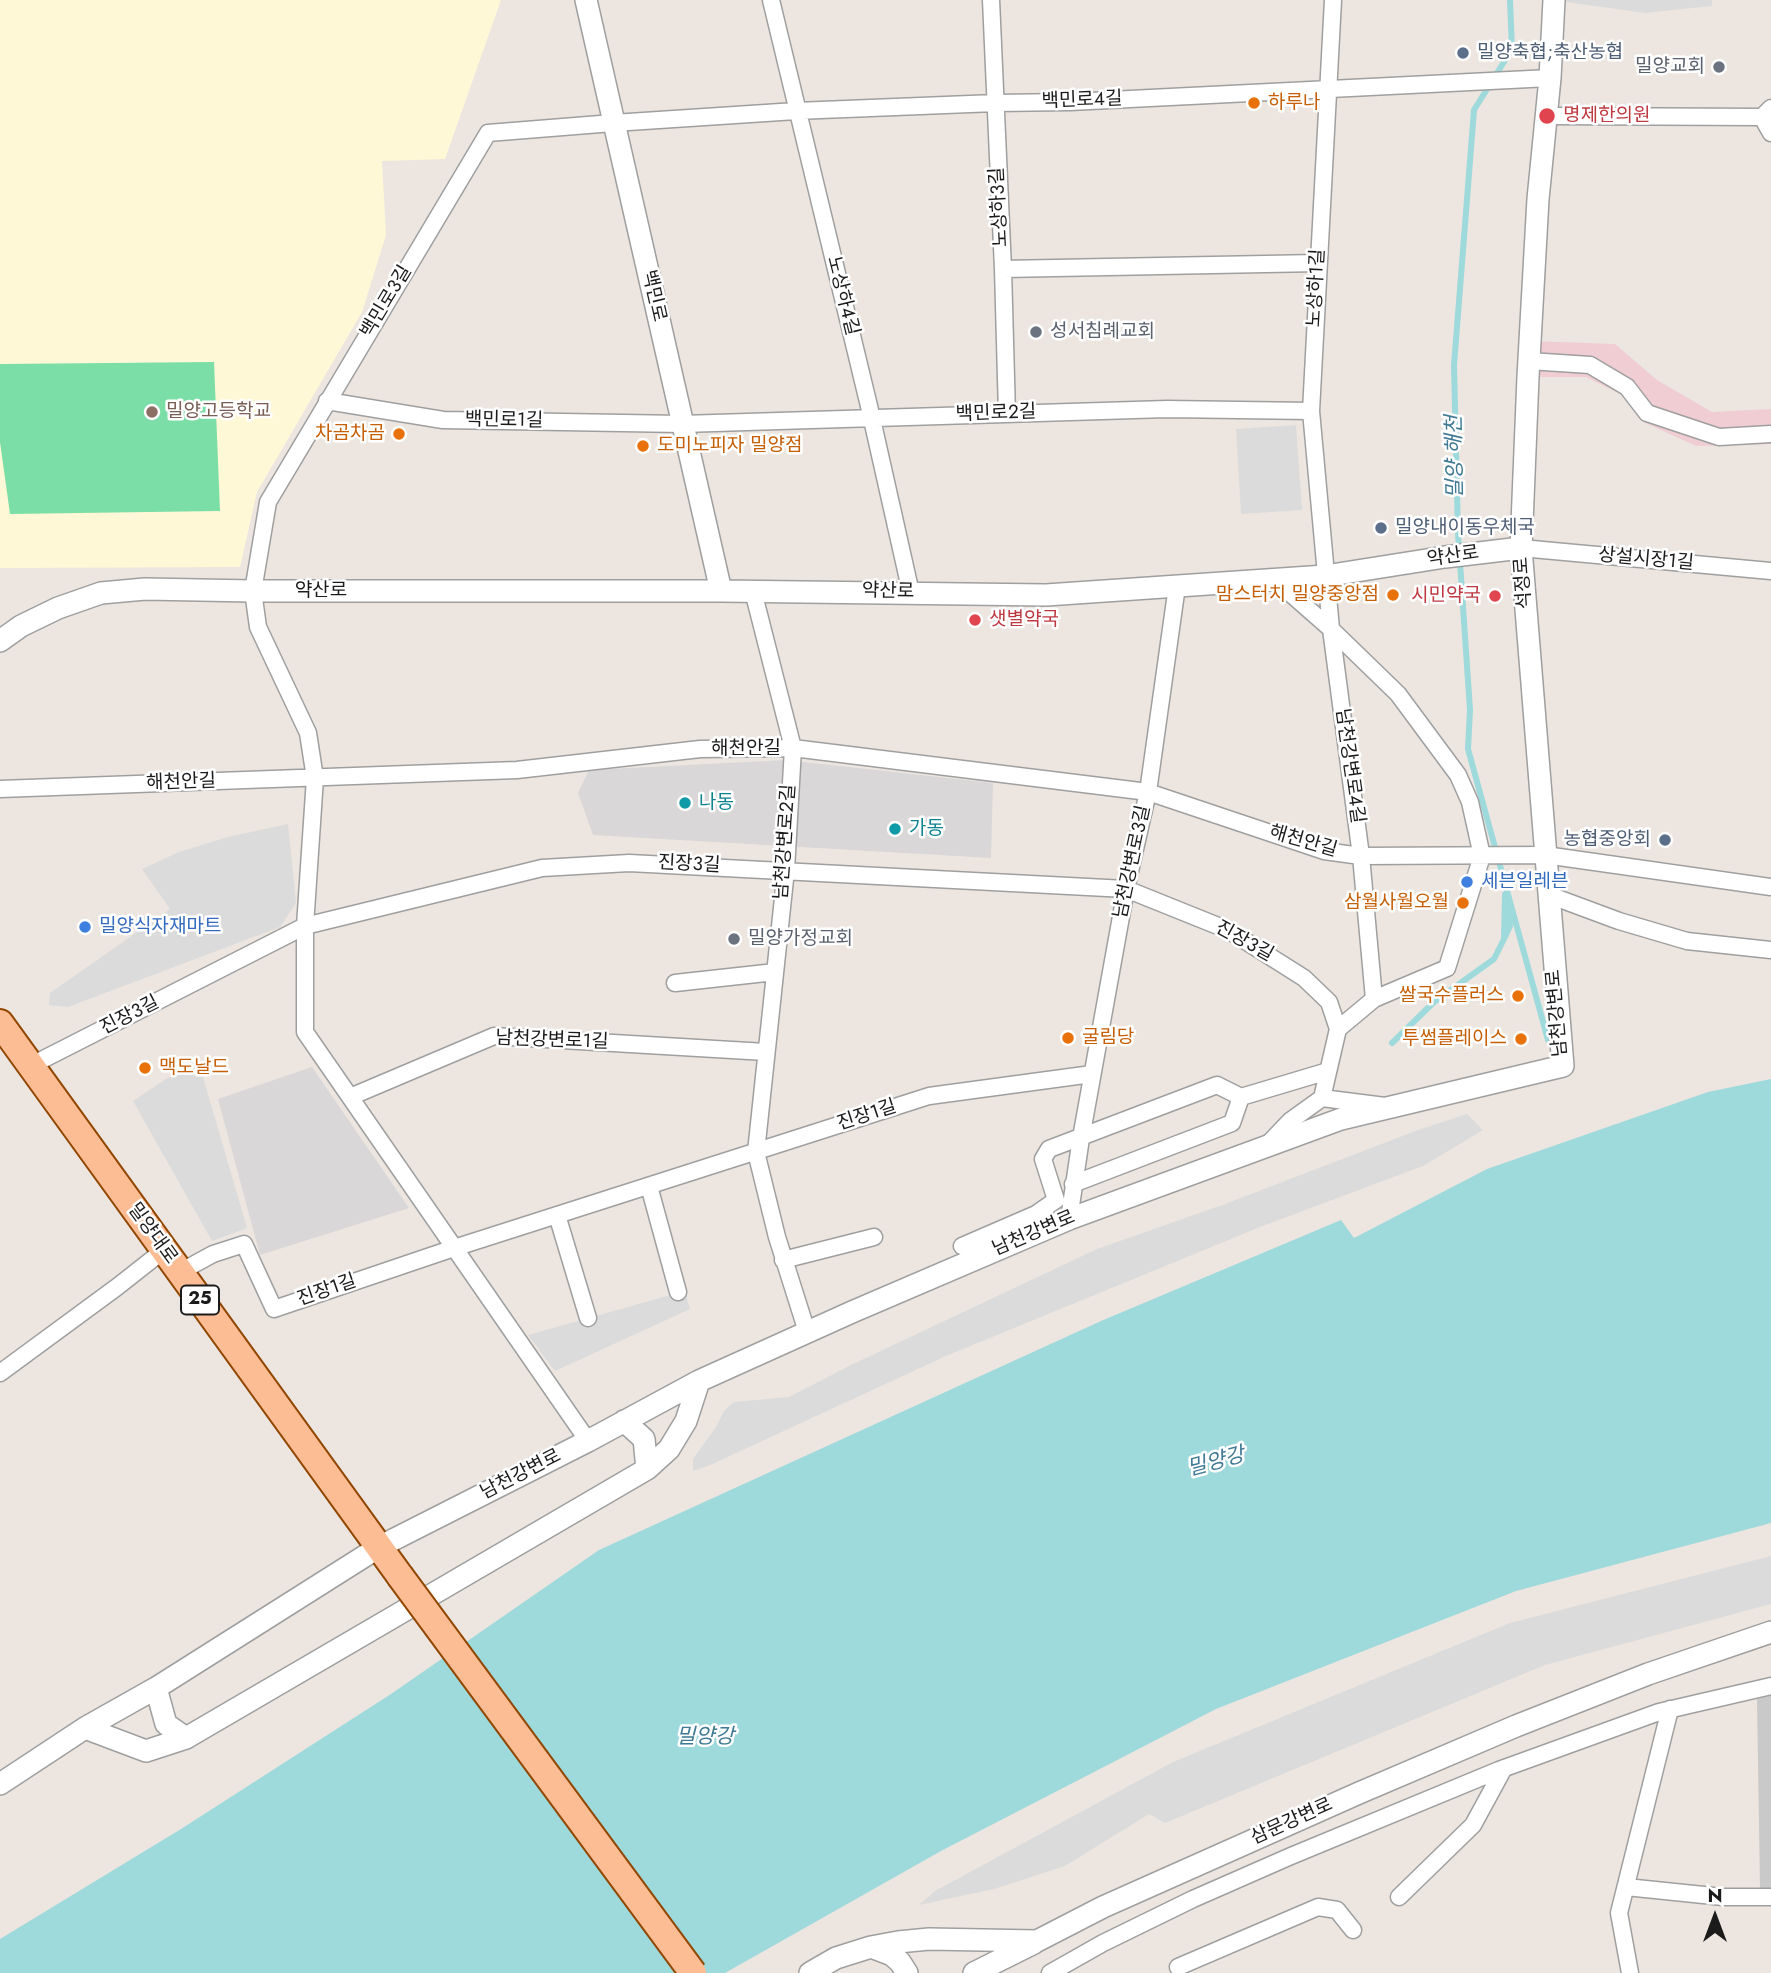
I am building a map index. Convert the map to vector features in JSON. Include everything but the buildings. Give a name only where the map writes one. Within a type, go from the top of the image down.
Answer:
[{"type":"main road","name":"밀양대로","points":[[0,1023],[400,1576],[693,1973]]},
{"type":"street","name":"백민로","points":[[586,0],[721,591]]},
{"type":"street","name":"노상하4길","points":[[771,0],[872,418],[911,593]]},
{"type":"street","name":"노상하3길","points":[[991,0],[1007,414]]},
{"type":"street","name":"노상하1길","points":[[1325,576],[1311,411],[1333,0]]},
{"type":"street","name":"석정로","points":[[1545,855],[1521,548],[1538,198],[1547,116],[1544,79],[1554,0]]},
{"type":"street","name":"백민로4길","points":[[613,123],[796,111],[1070,102],[1544,79]]},
{"type":"street","points":[[1547,116],[1766,112],[1771,133]]},
{"type":"street","name":"백민로3길","points":[[253,591],[268,502],[488,133],[613,123]]},
{"type":"street","points":[[1003,269],[1318,263]]},
{"type":"street","points":[[1529,361],[1590,365],[1628,387],[1647,413],[1719,437],[1771,434]]},
{"type":"street","name":"백민로1길","points":[[327,401],[443,420],[682,424]]},
{"type":"street","name":"백민로2길","points":[[682,424],[1167,409],[1311,411]]},
{"type":"street","name":"약산로","points":[[0,641],[21,626],[58,608],[102,593],[145,589],[1046,595],[1325,576],[1521,548]]},
{"type":"street","name":"상설시장1길","points":[[1521,548],[1771,571]]},
{"type":"street","name":"남천강변로4길","points":[[1325,576],[1361,856],[1374,999]]},
{"type":"street","points":[[1266,1146],[1290,1121],[1322,1098],[1338,1028],[1374,999],[1447,968],[1482,856],[1470,802],[1458,775],[1398,694],[1274,579]]},
{"type":"street","name":"남천강변로3길","points":[[1069,1219],[1126,889],[1148,792],[1177,586]]},
{"type":"street","points":[[253,591],[258,626],[308,733],[315,778],[305,926],[305,1032],[588,1441]]},
{"type":"street","name":"남천강변로2길","points":[[753,591],[793,748],[786,870],[756,1152],[783,1260],[807,1332]]},
{"type":"street","name":"해천안길","points":[[0,789],[517,770],[700,749],[793,748],[1148,792],[1324,851],[1361,856],[1545,855]]},
{"type":"street","points":[[1545,855],[1771,887]]},
{"type":"street","name":"남천강변로","points":[[379,1547],[588,1441],[699,1381],[1069,1219],[1341,1119],[1563,1066],[1545,855]]},
{"type":"street","name":"진장3길","points":[[30,1066],[305,926],[542,868],[629,863],[1126,889],[1228,930],[1304,978],[1329,1002],[1338,1028]]},
{"type":"street","points":[[1549,895],[1619,921],[1687,941],[1771,950]]},
{"type":"street","points":[[675,983],[775,972]]},
{"type":"street","name":"남천강변로1길","points":[[350,1097],[494,1036],[766,1052]]},
{"type":"street","points":[[962,1246],[1036,1214],[1056,1200],[1043,1159],[1049,1149],[1217,1084],[1241,1097],[1328,1071]]},
{"type":"street","name":"진장1길","points":[[180,1272],[213,1254],[244,1244],[274,1309],[454,1248],[929,1096],[1092,1074]]},
{"type":"street","points":[[1073,1184],[1232,1123],[1241,1097]]},
{"type":"street","points":[[1322,1098],[1391,1107]]},
{"type":"street","points":[[649,1186],[678,1293]]},
{"type":"street","points":[[557,1215],[588,1318]]},
{"type":"street","points":[[783,1260],[874,1237]]},
{"type":"street","points":[[0,1373],[164,1250]]},
{"type":"street","points":[[85,1728],[146,1751],[186,1738],[648,1469],[669,1449],[686,1421],[699,1381]]},
{"type":"street","points":[[624,1421],[644,1439],[648,1469]]},
{"type":"street","points":[[0,1784],[85,1728],[156,1688],[379,1547]]},
{"type":"street","name":"삼문강변로","points":[[810,1973],[836,1958],[898,1942],[1037,1941],[1103,1907],[1492,1736],[1648,1674],[1771,1632]]},
{"type":"street","points":[[1050,1973],[1103,1943],[1193,1899],[1504,1768],[1670,1709],[1771,1686]]},
{"type":"street","points":[[156,1688],[166,1724],[186,1738]]},
{"type":"street","points":[[1630,1973],[1619,1913],[1670,1709]]},
{"type":"street","points":[[1399,1898],[1473,1825],[1504,1768]]},
{"type":"street","points":[[1626,1887],[1723,1898],[1771,1897]]},
{"type":"street","points":[[1178,1967],[1318,1907],[1337,1910],[1353,1930]]},
{"type":"street","points":[[974,1973],[1037,1941]]},
{"type":"street","points":[[871,1947],[892,1955],[907,1973]]},
{"type":"shaded area","name":"밀양고등학교","points":[[0,0],[501,0],[445,159],[382,161],[386,235],[362,312],[257,492],[240,567],[0,568]]},
{"type":"shaded area","points":[[1566,0],[1712,0],[1712,6],[1645,13]]},
{"type":"shaded area","points":[[1530,341],[1615,344],[1657,380],[1712,412],[1771,409],[1771,444],[1696,446],[1641,421],[1622,395],[1586,377],[1528,377]]},
{"type":"shaded area","points":[[1296,425],[1302,510],[1241,514],[1236,429]]},
{"type":"shaded area","points":[[786,760],[993,783],[991,858],[593,835],[578,793],[589,770]]},
{"type":"shaded area","points":[[288,824],[296,903],[280,927],[68,1007],[49,1005],[50,993],[170,909],[142,869],[179,852],[228,837]]},
{"type":"shaded area","points":[[198,1060],[247,1228],[212,1241],[133,1101]]},
{"type":"shaded area","points":[[312,1067],[409,1208],[260,1255],[218,1099]]},
{"type":"shaded area","points":[[1467,1114],[1483,1130],[1423,1166],[1260,1227],[946,1356],[693,1471],[693,1459],[724,1411],[734,1402],[789,1397],[1097,1249]]},
{"type":"shaded area","points":[[685,1291],[690,1309],[555,1371],[528,1335]]},
{"type":"shaded area","points":[[1771,1556],[1771,1604],[1545,1665],[1165,1823],[1149,1814],[1065,1866],[994,1889],[919,1905],[935,1891],[1173,1762],[1510,1623]]},
{"type":"shaded area","points":[[1771,1695],[1771,1888],[1760,1888],[1757,1699]]},
{"type":"green space","points":[[214,362],[220,511],[10,514],[0,442],[0,364]]},
{"type":"water","name":"밀양강","points":[[1771,1079],[1771,1523],[1516,1591],[1216,1709],[941,1851],[725,1973],[0,1973],[0,1939],[181,1829],[391,1694],[599,1550],[1101,1321],[1341,1220],[1354,1238],[1487,1169],[1708,1092]]},
{"type":"waterway","name":"밀양 해천","points":[[1510,0],[1512,49],[1474,110],[1454,365],[1458,533],[1470,710],[1468,749],[1548,1040]]},
{"type":"waterway","name":"밀양 해천","points":[[1392,1043],[1434,1002],[1494,959],[1504,939],[1510,926],[1505,894],[1504,939]]},
{"type":"place","name":"밀양축협;축산농협","points":[[1463,53]]},
{"type":"place","name":"밀양교회","points":[[1719,67]]},
{"type":"place","name":"하루나","points":[[1254,103]]},
{"type":"place","name":"명제한의원","points":[[1547,116]]},
{"type":"place","name":"성서침례교회","points":[[1036,332]]},
{"type":"place","name":"밀양고등학교","points":[[152,412]]},
{"type":"place","name":"차곰차곰","points":[[399,434]]},
{"type":"place","name":"도미노피자 밀양점","points":[[643,446]]},
{"type":"place","name":"밀양내이동우체국","points":[[1381,528]]},
{"type":"place","name":"맘스터치 밀양중앙점","points":[[1393,595]]},
{"type":"place","name":"시민약국","points":[[1495,596]]},
{"type":"place","name":"샛별약국","points":[[975,620]]},
{"type":"place","name":"나동","points":[[685,803]]},
{"type":"place","name":"가동","points":[[895,829]]},
{"type":"place","name":"농협중앙회","points":[[1665,840]]},
{"type":"place","name":"세븐일레븐","points":[[1467,882]]},
{"type":"place","name":"삼월사월오월","points":[[1463,903]]},
{"type":"place","name":"밀양식자재마트","points":[[85,927]]},
{"type":"place","name":"밀양가정교회","points":[[734,939]]},
{"type":"place","name":"쌀국수플러스","points":[[1518,996]]},
{"type":"place","name":"굴림당","points":[[1068,1038]]},
{"type":"place","name":"투썸플레이스","points":[[1521,1039]]},
{"type":"place","name":"맥도날드","points":[[145,1068]]}]
